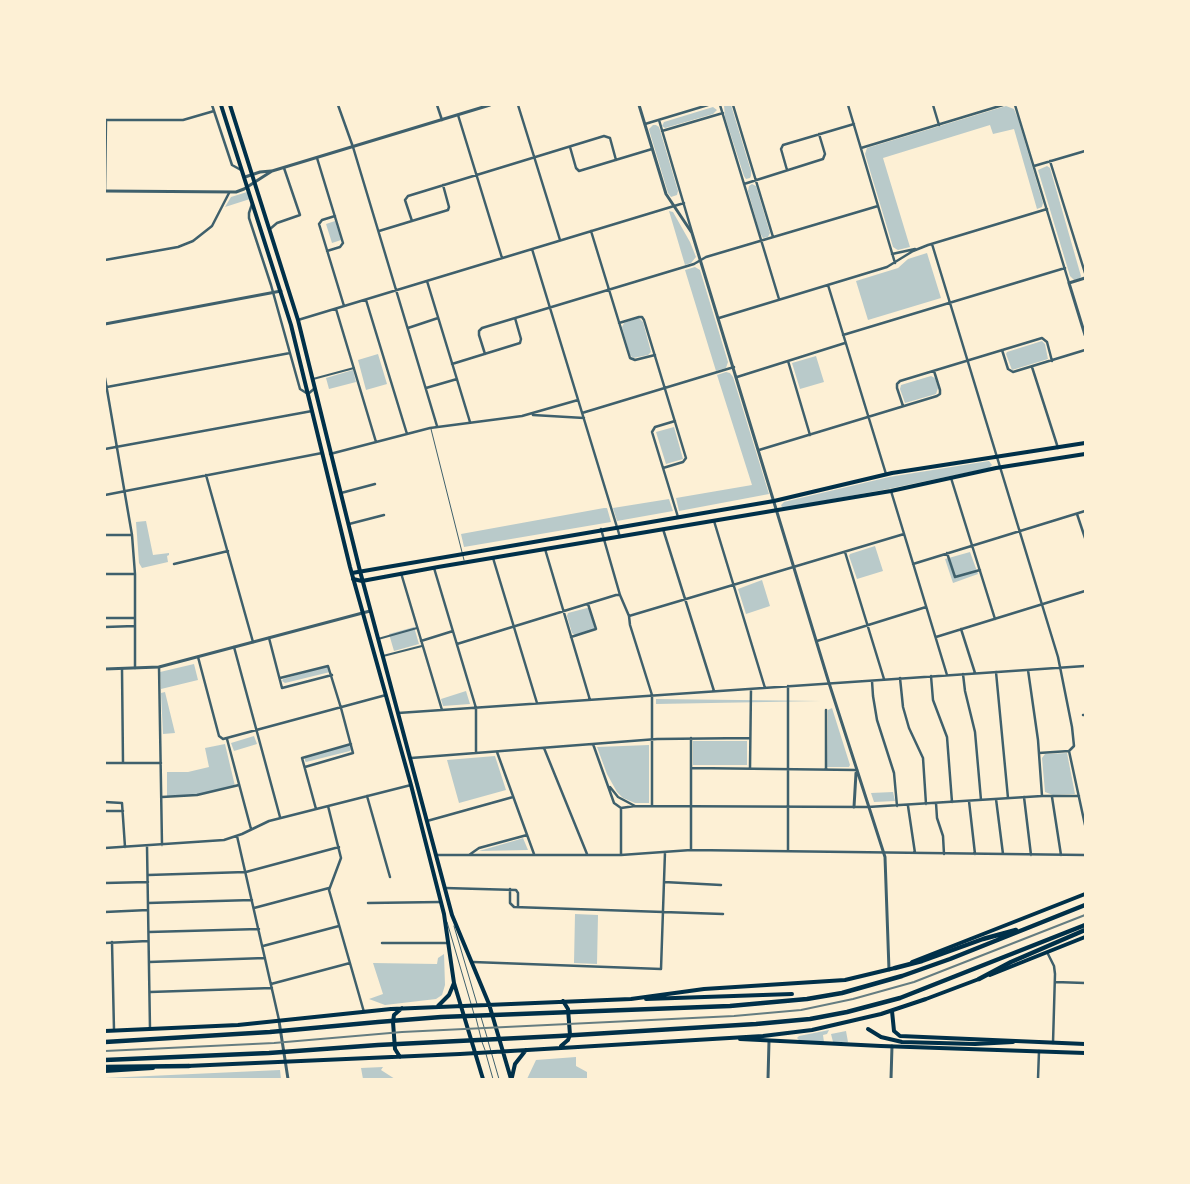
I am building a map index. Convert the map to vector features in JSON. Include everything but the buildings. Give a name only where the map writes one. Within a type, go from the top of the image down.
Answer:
[{"type":"highway","points":[[105,1042],[270,1032],[440,1017],[730,1006],[807,999],[842,993],[902,976],[950,959],[1085,904]]},
{"type":"highway","points":[[105,1060],[269,1053],[378,1044],[559,1036],[810,1019],[847,1012],[900,998],[1085,925]]},
{"type":"highway","points":[[895,968],[922,961],[984,938],[1030,927]]},
{"type":"highway","points":[[979,979],[1011,962],[1085,930]]},
{"type":"highway","points":[[105,1067],[189,1066]]},
{"type":"main road","points":[[221,105],[281,290],[353,579],[411,785],[441,902],[454,983],[482,1079]]},
{"type":"main road","points":[[230,105],[291,294],[362,581],[452,915],[490,1007],[511,1079]]},
{"type":"main road","points":[[281,290],[291,294]]},
{"type":"main road","points":[[352,573],[774,501],[886,474],[1085,444]]},
{"type":"main road","points":[[353,579],[362,581],[891,491],[1000,467],[1085,454]]},
{"type":"main road","points":[[631,999],[704,989],[845,980],[889,970],[1085,894]]},
{"type":"main road","points":[[105,1071],[285,1060],[474,1054],[559,1047],[736,1038],[812,1030],[892,1011],[1085,937]]},
{"type":"main road","points":[[438,1006],[448,995],[454,983]]},
{"type":"main road","points":[[105,1031],[280,1024],[364,1012],[438,1006],[478,1005],[490,1007],[562,1001],[792,994]]},
{"type":"main road","points":[[559,1047],[568,1040],[570,1035],[568,1009],[562,1001]]},
{"type":"main road","points":[[400,1057],[396,1051],[393,1022],[394,1015],[402,1008]]},
{"type":"main road","points":[[892,1011],[895,1033],[900,1036],[1085,1044]]},
{"type":"main road","points":[[868,1029],[888,1039],[908,1042],[975,1044],[1013,1042]]},
{"type":"main road","points":[[736,1038],[892,1046],[1085,1052]]},
{"type":"main road","points":[[511,1079],[515,1064],[526,1050]]},
{"type":"street","points":[[212,105],[232,166],[243,171]]},
{"type":"street","points":[[338,105],[353,147],[437,426]]},
{"type":"street","points":[[437,105],[442,120]]},
{"type":"street","points":[[214,111],[179,121],[105,120],[105,191],[229,193],[240,191],[272,172],[490,105]]},
{"type":"street","points":[[518,105],[560,240]]},
{"type":"street","points":[[639,105],[666,194],[692,233]]},
{"type":"street","points":[[645,124],[708,105]]},
{"type":"street","points":[[720,105],[779,299]]},
{"type":"street","points":[[733,105],[773,237]]},
{"type":"street","points":[[848,105],[895,263]]},
{"type":"street","points":[[933,105],[939,125]]},
{"type":"street","points":[[861,148],[1001,105]]},
{"type":"street","points":[[1015,105],[1085,335]]},
{"type":"street","points":[[662,131],[723,113]]},
{"type":"street","points":[[458,115],[502,258]]},
{"type":"street","points":[[659,120],[829,683],[883,853],[885,862],[889,970]]},
{"type":"street","points":[[787,170],[782,146],[854,124]]},
{"type":"street","points":[[744,184],[824,158],[825,154],[819,134]]},
{"type":"street","points":[[412,221],[406,202],[407,197],[570,146],[607,136],[610,138],[616,160]]},
{"type":"street","points":[[570,146],[576,168],[579,171],[652,149]]},
{"type":"street","points":[[1034,166],[1085,151]]},
{"type":"street","points":[[317,158],[343,243],[340,247],[327,251]]},
{"type":"street","points":[[1050,161],[1085,273]]},
{"type":"street","points":[[270,229],[277,222],[300,215],[284,168]]},
{"type":"street","points":[[244,177],[272,172]]},
{"type":"street","points":[[378,232],[449,209],[443,186]]},
{"type":"street","points":[[105,260],[178,246],[193,241],[212,226],[229,193]]},
{"type":"street","points":[[253,203],[249,215],[300,389],[308,394],[315,388]]},
{"type":"street","points":[[298,320],[684,203]]},
{"type":"street","points":[[485,354],[479,331],[482,328],[878,206]]},
{"type":"street","points":[[892,254],[932,244],[1047,209]]},
{"type":"street","points":[[335,216],[320,222],[344,306]]},
{"type":"street","points":[[268,220],[277,222]]},
{"type":"street","points":[[591,231],[630,359],[635,360],[655,355]]},
{"type":"street","points":[[932,244],[1060,667],[1074,746],[1069,750],[1040,753]]},
{"type":"street","points":[[719,318],[895,263],[918,248]]},
{"type":"street","points":[[532,249],[620,537]]},
{"type":"street","points":[[843,335],[1064,268]]},
{"type":"street","points":[[1069,283],[1085,278]]},
{"type":"street","points":[[427,281],[470,422]]},
{"type":"street","points":[[828,285],[886,474]]},
{"type":"street","points":[[105,324],[281,290]]},
{"type":"street","points":[[366,300],[407,434]]},
{"type":"street","points":[[336,309],[376,442]]},
{"type":"street","points":[[619,323],[642,317],[655,355],[686,458],[683,462],[663,468]]},
{"type":"street","points":[[408,328],[438,318]]},
{"type":"street","points":[[452,364],[520,343],[521,337],[515,318]]},
{"type":"street","points":[[903,406],[897,388],[898,383],[1002,350],[1043,339],[1047,342],[1052,360]]},
{"type":"street","points":[[736,377],[846,343]]},
{"type":"street","points":[[1002,350],[1011,372],[1085,350]]},
{"type":"street","points":[[107,387],[290,353]]},
{"type":"street","points":[[788,361],[810,435]]},
{"type":"street","points":[[582,413],[734,367]]},
{"type":"street","points":[[1032,367],[1058,448]]},
{"type":"street","points":[[313,379],[354,368]]},
{"type":"street","points":[[759,450],[939,394],[940,389],[934,371]]},
{"type":"street","points":[[105,378],[126,491],[132,535],[135,574],[135,668]]},
{"type":"street","points":[[426,388],[457,379]]},
{"type":"street","points":[[330,454],[437,426],[529,414],[578,400]]},
{"type":"street","points":[[105,449],[312,411]]},
{"type":"street","points":[[529,414],[584,418]]},
{"type":"street","points":[[675,421],[655,427],[652,430],[678,516]]},
{"type":"street","points":[[105,495],[322,453]]},
{"type":"street","points":[[206,474],[252,642]]},
{"type":"street","points":[[951,478],[995,619]]},
{"type":"street","points":[[340,493],[375,484]]},
{"type":"street","points":[[891,491],[947,675]]},
{"type":"street","points":[[913,564],[1085,511]]},
{"type":"street","points":[[1077,514],[1085,538]]},
{"type":"street","points":[[348,524],[384,515]]},
{"type":"street","points":[[714,521],[765,688]]},
{"type":"street","points":[[601,529],[620,595],[630,616],[630,625],[652,696],[652,806]]},
{"type":"street","points":[[663,529],[714,691]]},
{"type":"street","points":[[630,616],[904,534]]},
{"type":"street","points":[[105,535],[132,535]]},
{"type":"street","points":[[545,549],[590,700]]},
{"type":"street","points":[[174,564],[228,551]]},
{"type":"street","points":[[845,552],[884,680]]},
{"type":"street","points":[[947,553],[955,577],[980,570]]},
{"type":"street","points":[[493,558],[538,703]]},
{"type":"street","points":[[434,568],[476,708],[476,753]]},
{"type":"street","points":[[401,573],[442,710]]},
{"type":"street","points":[[105,574],[135,574]]},
{"type":"street","points":[[935,637],[1085,591]]},
{"type":"street","points":[[457,644],[620,595]]},
{"type":"street","points":[[571,638],[596,629],[588,604]]},
{"type":"street","points":[[817,641],[926,607]]},
{"type":"street","points":[[105,669],[159,667],[370,611]]},
{"type":"street","points":[[105,618],[135,618]]},
{"type":"street","points":[[105,626],[135,626]]},
{"type":"street","points":[[378,639],[417,628]]},
{"type":"street","points":[[961,629],[975,673]]},
{"type":"street","points":[[421,641],[453,631]]},
{"type":"street","points":[[269,638],[282,688],[332,674]]},
{"type":"street","points":[[383,656],[423,645]]},
{"type":"street","points":[[234,647],[280,818]]},
{"type":"street","points":[[198,657],[221,739],[227,739],[341,708],[386,694]]},
{"type":"street","points":[[280,678],[328,666],[332,674],[353,753],[305,767]]},
{"type":"street","points":[[398,713],[1085,666]]},
{"type":"street","points":[[159,667],[162,846]]},
{"type":"street","points":[[122,668],[123,763]]},
{"type":"street","points":[[1028,670],[1040,753],[1042,796]]},
{"type":"street","points":[[996,672],[1008,798]]},
{"type":"street","points":[[963,674],[975,732],[981,800]]},
{"type":"street","points":[[931,676],[933,700],[947,737],[952,802]]},
{"type":"street","points":[[900,678],[903,707],[910,730],[923,758],[926,804]]},
{"type":"street","points":[[872,680],[877,720],[894,773],[897,806]]},
{"type":"street","points":[[788,686],[788,851]]},
{"type":"street","points":[[750,768],[751,689]]},
{"type":"street","points":[[826,710],[826,769]]},
{"type":"street","points":[[691,738],[691,850]]},
{"type":"street","points":[[411,758],[652,739],[750,738]]},
{"type":"street","points":[[227,739],[251,830]]},
{"type":"street","points":[[316,809],[302,758],[350,744]]},
{"type":"street","points":[[593,744],[614,803],[621,808],[652,806],[868,808],[1024,797],[1078,796]]},
{"type":"street","points":[[544,748],[587,854]]},
{"type":"street","points":[[1069,750],[1085,825]]},
{"type":"street","points":[[497,752],[534,854]]},
{"type":"street","points":[[105,763],[161,762]]},
{"type":"street","points":[[691,768],[857,770]]},
{"type":"street","points":[[854,807],[857,770]]},
{"type":"street","points":[[608,783],[616,795],[635,806]]},
{"type":"street","points":[[162,797],[198,795],[239,785]]},
{"type":"street","points":[[105,848],[162,846],[217,841],[238,836],[264,822],[411,785]]},
{"type":"street","points":[[367,796],[390,877]]},
{"type":"street","points":[[427,821],[513,796]]},
{"type":"street","points":[[1024,797],[1031,854]]},
{"type":"street","points":[[1052,797],[1061,855]]},
{"type":"street","points":[[996,799],[1002,854]]},
{"type":"street","points":[[969,801],[975,854]]},
{"type":"street","points":[[105,802],[122,803],[125,847]]},
{"type":"street","points":[[936,803],[944,854]]},
{"type":"street","points":[[908,805],[915,853]]},
{"type":"street","points":[[328,806],[341,860],[329,888],[364,1012]]},
{"type":"street","points":[[621,808],[621,854]]},
{"type":"street","points":[[105,811],[123,811]]},
{"type":"street","points":[[469,855],[476,849],[528,835]]},
{"type":"street","points":[[238,836],[280,1024],[288,1079]]},
{"type":"street","points":[[148,846],[150,1029]]},
{"type":"street","points":[[148,875],[246,872],[339,847]]},
{"type":"street","points":[[436,855],[621,854],[691,850],[1085,855]]},
{"type":"street","points":[[472,962],[661,970],[665,852]]},
{"type":"street","points":[[105,883],[148,882]]},
{"type":"street","points":[[664,882],[721,885]]},
{"type":"street","points":[[254,908],[329,888]]},
{"type":"street","points":[[445,888],[516,890],[518,892],[518,907]]},
{"type":"street","points":[[510,889],[511,904],[518,907],[723,914]]},
{"type":"street","points":[[148,904],[252,900]]},
{"type":"street","points":[[368,903],[441,902]]},
{"type":"street","points":[[105,912],[148,910]]},
{"type":"street","points":[[263,946],[339,926]]},
{"type":"street","points":[[149,932],[259,929]]},
{"type":"street","points":[[105,943],[149,941]]},
{"type":"street","points":[[112,942],[114,1030]]},
{"type":"street","points":[[382,943],[448,943]]},
{"type":"street","points":[[1047,952],[1055,970],[1053,1043]]},
{"type":"street","points":[[149,962],[265,958]]},
{"type":"street","points":[[271,984],[350,962]]},
{"type":"street","points":[[1055,982],[1085,984]]},
{"type":"street","points":[[150,992],[272,988]]},
{"type":"street","points":[[768,1079],[769,1041]]},
{"type":"street","points":[[891,1079],[892,1046]]},
{"type":"street","points":[[1038,1079],[1039,1051]]},
{"type":"lane","points":[[430,428],[465,562]]},
{"type":"lane","points":[[444,914],[493,1079]]},
{"type":"lane","points":[[452,915],[458,942],[499,1079]]},
{"type":"shaded area","points":[[724,105],[731,105],[751,171],[750,178],[746,179],[744,176],[725,117]]},
{"type":"shaded area","points":[[1006,106],[1014,109],[1018,119],[1043,203],[1042,207],[1037,209],[1014,129],[993,134],[990,125],[883,158],[910,247],[898,250],[893,247],[865,154],[867,148]]},
{"type":"shaded area","points":[[713,107],[717,110],[713,114],[665,128],[662,126],[664,122]]},
{"type":"shaded area","points":[[653,125],[659,127],[678,191],[677,195],[671,197],[668,193],[649,129]]},
{"type":"shaded area","points":[[1047,166],[1050,168],[1081,276],[1074,280],[1070,276],[1038,170]]},
{"type":"shaded area","points":[[752,184],[756,186],[770,233],[768,237],[763,238],[760,233],[748,191],[749,186]]},
{"type":"shaded area","points":[[247,192],[250,199],[225,207],[231,197]]},
{"type":"shaded area","points":[[669,211],[673,212],[690,242],[696,257],[691,263],[685,265]]},
{"type":"shaded area","points":[[335,221],[341,240],[332,243],[326,224]]},
{"type":"shaded area","points":[[927,253],[941,298],[868,320],[856,281],[898,268],[908,259]]},
{"type":"shaded area","points":[[695,267],[700,270],[728,362],[726,368],[716,371],[685,270]]},
{"type":"shaded area","points":[[639,318],[643,322],[651,352],[648,355],[633,358],[630,355],[622,327],[624,323]]},
{"type":"shaded area","points":[[1042,341],[1045,344],[1048,359],[1012,370],[1007,352]]},
{"type":"shaded area","points":[[378,354],[387,384],[366,390],[358,360]]},
{"type":"shaded area","points":[[816,356],[824,382],[800,389],[792,363]]},
{"type":"shaded area","points":[[353,370],[356,382],[329,389],[326,378]]},
{"type":"shaded area","points":[[726,372],[730,373],[733,377],[769,494],[679,511],[676,498],[752,485],[717,375]]},
{"type":"shaded area","points":[[931,376],[935,378],[938,388],[936,394],[905,403],[900,389],[901,385]]},
{"type":"shaded area","points":[[674,427],[683,459],[666,464],[656,432]]},
{"type":"shaded area","points":[[989,461],[992,465],[989,468],[789,507],[782,507],[781,505],[784,502],[889,477]]},
{"type":"shaded area","points":[[669,499],[673,511],[617,521],[613,508]]},
{"type":"shaded area","points":[[607,508],[611,522],[464,547],[461,534]]},
{"type":"shaded area","points":[[146,521],[153,555],[169,553],[169,555],[167,556],[168,562],[142,568],[139,563],[136,522]]},
{"type":"shaded area","points":[[875,546],[883,571],[857,579],[849,556],[850,554]]},
{"type":"shaded area","points":[[970,552],[978,574],[953,583],[945,559]]},
{"type":"shaded area","points":[[762,580],[770,606],[746,614],[738,589]]},
{"type":"shaded area","points":[[589,608],[594,629],[575,635],[572,633],[567,616],[568,613]]},
{"type":"shaded area","points":[[414,627],[419,644],[394,651],[389,634]]},
{"type":"shaded area","points":[[194,664],[198,680],[161,689],[160,672]]},
{"type":"shaded area","points":[[328,666],[330,672],[285,683],[282,681],[283,679]]},
{"type":"shaded area","points":[[466,691],[470,704],[443,706],[441,699]]},
{"type":"shaded area","points":[[165,692],[175,733],[163,734],[161,693]]},
{"type":"shaded area","points":[[656,699],[821,701],[656,704]]},
{"type":"shaded area","points":[[832,708],[850,765],[849,767],[827,767],[828,710]]},
{"type":"shaded area","points":[[254,736],[257,744],[234,751],[231,743]]},
{"type":"shaded area","points":[[693,741],[747,741],[747,765],[693,765]]},
{"type":"shaded area","points":[[225,744],[235,786],[198,795],[167,796],[167,772],[188,772],[209,767],[205,748]]},
{"type":"shaded area","points":[[349,745],[350,751],[305,761],[305,757]]},
{"type":"shaded area","points":[[649,745],[649,803],[635,803],[623,798],[617,792],[607,774],[597,747]]},
{"type":"shaded area","points":[[1067,753],[1075,794],[1053,795],[1045,792],[1042,758],[1045,754]]},
{"type":"shaded area","points":[[495,756],[506,790],[459,803],[447,760]]},
{"type":"shaded area","points":[[893,792],[895,801],[874,802],[871,793]]},
{"type":"shaded area","points":[[523,838],[528,850],[479,851],[517,840]]},
{"type":"shaded area","points":[[575,914],[598,915],[597,964],[574,963]]},
{"type":"shaded area","points":[[444,954],[445,985],[442,995],[436,999],[385,1005],[369,999],[383,994],[373,963],[437,964],[438,958]]},
{"type":"shaded area","points":[[829,1030],[827,1034],[823,1035],[824,1042],[800,1041],[797,1038],[799,1036]]},
{"type":"shaded area","points":[[846,1031],[848,1042],[833,1042],[831,1034]]},
{"type":"shaded area","points":[[576,1057],[576,1066],[587,1072],[587,1079],[527,1079],[536,1060]]},
{"type":"shaded area","points":[[383,1067],[381,1070],[395,1079],[363,1079],[361,1068]]},
{"type":"shaded area","points":[[280,1070],[281,1079],[105,1079],[105,1078]]},
{"type":"railway","points":[[105,1051],[274,1043],[402,1032],[734,1016],[801,1010],[853,999],[914,982],[1085,915]]}]
